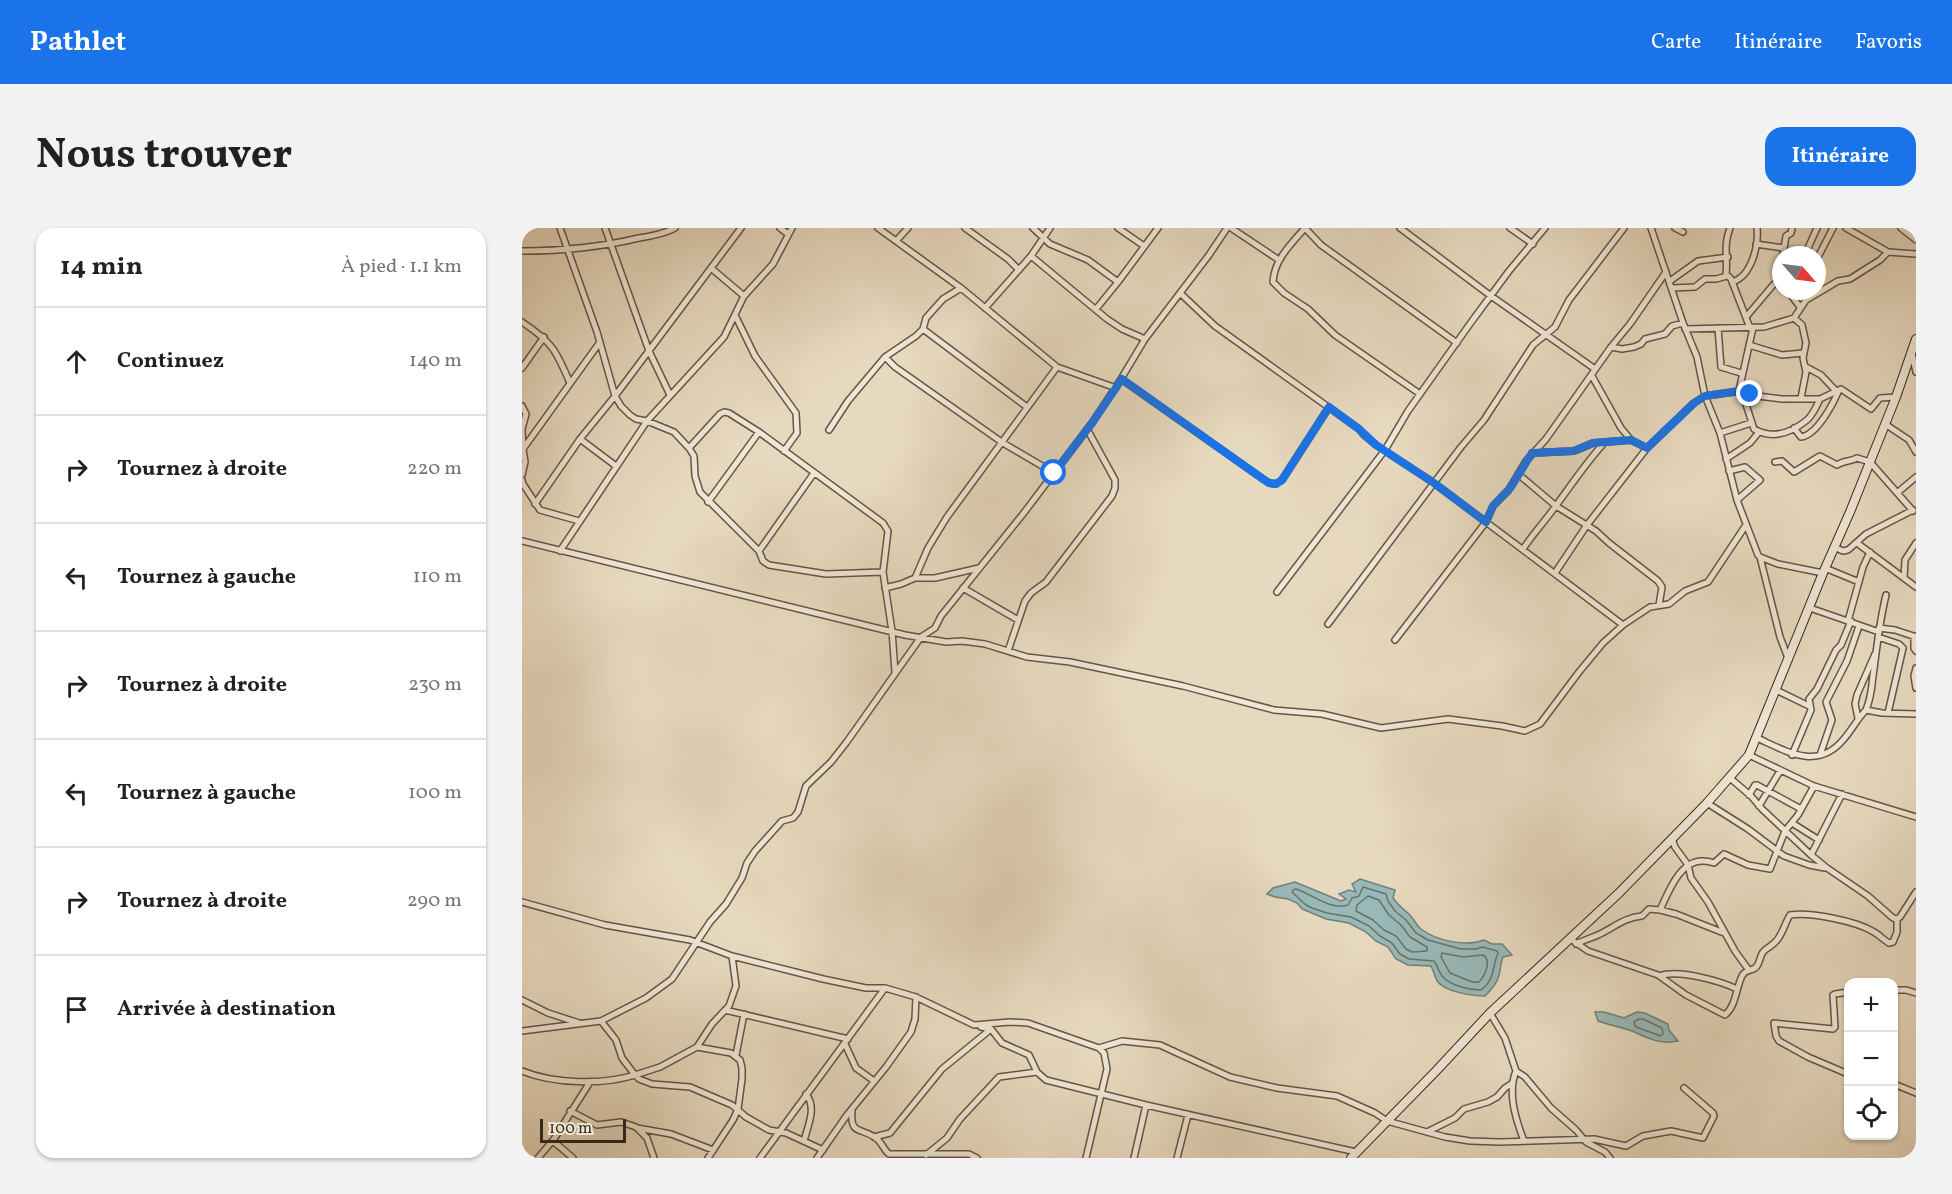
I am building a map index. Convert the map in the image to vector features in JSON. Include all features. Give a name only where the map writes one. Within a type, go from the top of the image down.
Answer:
[{"type":"street","points":[[560,228],[600,342],[615,396],[630,415],[674,432],[689,448],[693,456],[695,476],[700,492],[759,551],[763,561],[769,565],[826,574],[883,572]]},
{"type":"street","points":[[605,228],[649,351],[670,395]]},
{"type":"street","points":[[522,251],[552,251],[611,244],[666,233],[675,228]]},
{"type":"street","points":[[731,228],[734,238]]},
{"type":"street","points":[[535,504],[580,439],[741,228]]},
{"type":"street","points":[[780,228],[788,234]]},
{"type":"street","points":[[560,551],[647,421],[724,337],[744,296],[773,264],[792,228]]},
{"type":"street","points":[[878,228],[961,288],[1057,367],[1116,388]]},
{"type":"street","points":[[896,241],[908,228]]},
{"type":"street","points":[[965,228],[1008,259],[1019,270]]},
{"type":"street","points":[[1033,228],[1050,244],[1088,260],[1118,282]]},
{"type":"street","points":[[985,308],[1031,256],[1050,228]]},
{"type":"street","points":[[1118,228],[1144,246]]},
{"type":"street","points":[[1096,309],[1158,228]]},
{"type":"street","points":[[522,1031],[601,1021],[646,998],[672,979],[710,922],[726,904],[755,851],[782,821],[793,818],[798,812],[806,786],[831,762],[921,637],[935,628],[941,616],[1054,473],[1116,388],[1145,339],[1229,228],[1279,260]]},
{"type":"street","points":[[1420,394],[1335,335],[1308,309],[1284,293],[1273,282],[1279,260],[1305,228],[1321,245],[1457,343]]},
{"type":"street","points":[[1400,228],[1595,369]]},
{"type":"street","points":[[1510,228],[1533,244]]},
{"type":"street","points":[[1277,592],[1385,450],[1408,411],[1491,296],[1545,228]]},
{"type":"street","points":[[1328,624],[1484,420],[1533,345],[1556,327],[1569,300],[1624,228]]},
{"type":"street","points":[[1651,228],[1696,357],[1705,396],[1720,433],[1737,501],[1760,557],[1788,660]]},
{"type":"street","points":[[1675,228],[1683,232]]},
{"type":"street","points":[[1730,228],[1725,243],[1728,257],[1726,273],[1751,328],[1742,373],[1741,392],[1754,429],[1777,436],[1808,419],[1820,399]]},
{"type":"street","points":[[1732,282],[1746,273],[1756,244],[1757,228]]},
{"type":"street","points":[[1784,246],[1786,236],[1791,233],[1792,228]]},
{"type":"street","points":[[1809,246],[1817,228]]},
{"type":"street","points":[[1824,246],[1833,228]]},
{"type":"street","points":[[1846,228],[1888,252],[1916,254]]},
{"type":"street","points":[[1901,228],[1916,240]]},
{"type":"street","points":[[1756,244],[1772,246]]},
{"type":"street","points":[[1826,288],[1837,282],[1850,279],[1880,260],[1888,252]]},
{"type":"street","points":[[1031,256],[1107,320],[1145,339]]},
{"type":"street","points":[[1670,281],[1698,261],[1728,257]]},
{"type":"street","points":[[711,268],[744,296]]},
{"type":"street","points":[[1395,640],[1486,522],[1493,506],[1508,491],[1532,453],[1546,439],[1666,272]]},
{"type":"street","points":[[1672,288],[1695,288],[1705,279],[1727,276]]},
{"type":"street","points":[[1746,316],[1772,286]]},
{"type":"street","points":[[829,430],[848,401],[885,357],[923,329],[927,318],[943,299],[961,288]]},
{"type":"street","points":[[1180,293],[1215,326],[1434,483],[1623,625]]},
{"type":"street","points":[[1795,300],[1800,307]]},
{"type":"street","points":[[1611,347],[1622,349],[1634,347],[1645,339],[1665,334],[1672,326],[1764,327],[1794,318],[1806,300]]},
{"type":"street","points":[[735,315],[755,356],[796,413],[797,433],[784,451]]},
{"type":"street","points":[[1794,318],[1803,328],[1806,343],[1803,353],[1806,367],[1801,398]]},
{"type":"street","points":[[522,322],[544,337],[557,355],[570,383]]},
{"type":"street","points":[[1718,328],[1721,368],[1742,373]]},
{"type":"street","points":[[923,329],[1027,407]]},
{"type":"street","points":[[523,363],[544,337]]},
{"type":"street","points":[[522,903],[605,925],[697,942],[732,956],[866,988],[885,988],[916,997],[974,1025],[991,1029],[1002,1043],[1029,1055],[1036,1072],[1046,1080],[1353,1155],[1490,1013],[1672,839],[1749,755],[1870,462],[1916,339]]},
{"type":"street","points":[[523,448],[600,342]]},
{"type":"street","points":[[1749,345],[1782,355],[1803,353]]},
{"type":"street","points":[[1912,351],[1916,372]]},
{"type":"street","points":[[885,357],[895,367],[1003,443],[1054,473]]},
{"type":"street","points":[[915,578],[928,548],[947,517],[1057,367]]},
{"type":"street","points":[[1806,367],[1821,375],[1837,390],[1848,392],[1871,409],[1878,399],[1896,397]]},
{"type":"street","points":[[1592,376],[1621,428],[1631,440],[1647,448]]},
{"type":"street","points":[[1122,379],[1263,479],[1276,484],[1282,480],[1329,407]]},
{"type":"street","points":[[1555,573],[1587,525],[1647,448],[1694,403],[1705,396],[1741,392],[1782,399],[1820,399],[1837,390]]},
{"type":"street","points":[[1794,428],[1801,437],[1810,435],[1829,410],[1837,390]]},
{"type":"street","points":[[522,406],[525,414],[522,430],[525,462],[522,475]]},
{"type":"street","points":[[689,448],[724,412],[759,432],[883,523],[888,531],[883,572],[892,631],[895,672]]},
{"type":"street","points":[[1720,433],[1751,423]]},
{"type":"street","points":[[1885,424],[1913,440],[1916,452]]},
{"type":"street","points":[[1008,651],[1025,601],[1058,568],[1112,496],[1115,488],[1115,480],[1086,429]]},
{"type":"street","points":[[708,502],[759,432]]},
{"type":"street","points":[[1726,459],[1750,443],[1759,432]]},
{"type":"street","points":[[580,439],[616,466]]},
{"type":"street","points":[[1532,453],[1574,451],[1593,443],[1631,440]]},
{"type":"street","points":[[1523,549],[1583,466],[1604,442]]},
{"type":"street","points":[[1775,462],[1782,461],[1794,472],[1820,456],[1837,465],[1857,458],[1870,462],[1914,510],[1866,534],[1848,550],[1843,551],[1834,547]]},
{"type":"street","points":[[1729,471],[1743,466],[1760,480],[1737,501]]},
{"type":"street","points":[[759,551],[814,473]]},
{"type":"street","points":[[1518,474],[1556,506],[1587,525],[1658,581],[1662,587],[1659,605]]},
{"type":"street","points":[[1897,493],[1916,477]]},
{"type":"street","points":[[522,480],[540,510],[579,521]]},
{"type":"street","points":[[522,541],[892,631],[946,642],[962,641],[985,644],[1027,657],[1106,669],[1274,710],[1322,714],[1381,728],[1448,719],[1502,726],[1525,732],[1540,724],[1603,643],[1623,625],[1650,607],[1671,602],[1685,591],[1708,582],[1746,525]]},
{"type":"street","points":[[1857,543],[1894,568],[1916,587]]},
{"type":"street","points":[[1904,578],[1905,560],[1916,543]]},
{"type":"street","points":[[1792,755],[1811,710],[1809,699],[1817,689],[1837,648],[1841,645],[1870,552]]},
{"type":"street","points":[[1760,557],[1778,564],[1824,570],[1859,582]]},
{"type":"street","points":[[885,588],[915,578],[935,578],[981,568]]},
{"type":"street","points":[[963,588],[1018,620]]},
{"type":"street","points":[[1757,738],[1792,755],[1809,757],[1824,754],[1841,743],[1866,710],[1873,692],[1873,671],[1886,595]]},
{"type":"street","points":[[1809,608],[1879,632],[1915,636],[1916,651]]},
{"type":"street","points":[[1820,755],[1832,720],[1826,702],[1847,661],[1859,626]]},
{"type":"street","points":[[1879,632],[1903,648],[1888,713]]},
{"type":"street","points":[[1858,718],[1855,704],[1857,695],[1862,679],[1877,650]]},
{"type":"street","points":[[1916,668],[1914,675],[1916,688]]},
{"type":"street","points":[[1776,690],[1811,706]]},
{"type":"street","points":[[1866,710],[1916,714]]},
{"type":"street","points":[[1749,755],[1814,786],[1916,817]]},
{"type":"street","points":[[1759,806],[1780,771]]},
{"type":"street","points":[[1730,778],[1811,855],[1897,919]]},
{"type":"street","points":[[1749,795],[1756,784],[1801,809]]},
{"type":"street","points":[[1660,910],[1674,881],[1688,865],[1705,861],[1714,862],[1724,854],[1748,865],[1768,870],[1785,831],[1814,786]]},
{"type":"street","points":[[1811,855],[1842,794]]},
{"type":"street","points":[[1707,803],[1748,829],[1788,859],[1827,868]]},
{"type":"street","points":[[1792,823],[1819,840]]},
{"type":"street","points":[[1672,839],[1688,865],[1691,878],[1748,969]]},
{"type":"street","points":[[1569,938],[1588,951],[1660,976],[1686,995],[1725,1014],[1728,1013],[1743,974],[1748,969],[1754,969],[1763,952],[1773,946],[1791,915],[1814,915],[1844,921],[1870,930],[1889,943],[1893,942],[1896,936],[1897,919],[1916,892]]},
{"type":"street","points":[[1576,944],[1597,936],[1634,916],[1642,916],[1649,909],[1676,914],[1724,933]]},
{"type":"street","points":[[522,1071],[547,1078],[590,1082],[635,1075],[660,1067],[696,1047],[712,1024],[729,1006],[736,986],[732,956]]},
{"type":"street","points":[[1660,976],[1670,974],[1709,979],[1720,981],[1737,989]]},
{"type":"street","points":[[760,1158],[885,988]]},
{"type":"street","points":[[1898,990],[1916,993]]},
{"type":"street","points":[[1844,993],[1833,995],[1834,1029],[1774,1023],[1779,1041],[1808,1057],[1844,1072]]},
{"type":"street","points":[[817,1158],[911,1032],[915,1018],[916,997]]},
{"type":"street","points":[[522,1000],[548,1013],[583,1024]]},
{"type":"street","points":[[725,1010],[846,1042]]},
{"type":"street","points":[[1490,1013],[1505,1038],[1516,1071],[1511,1084],[1515,1118],[1524,1141]]},
{"type":"street","points":[[736,1055],[744,1014]]},
{"type":"street","points":[[601,1021],[616,1040],[622,1058],[639,1079],[652,1084],[690,1088],[732,1105],[741,1114],[769,1130],[786,1133],[823,1149]]},
{"type":"street","points":[[974,1025],[1028,1023],[1099,1048],[1104,1053],[1107,1069],[1086,1158]]},
{"type":"street","points":[[874,1137],[890,1133],[942,1069],[991,1029]]},
{"type":"street","points":[[1099,1048],[1122,1041],[1160,1045],[1230,1077],[1277,1088],[1337,1096],[1387,1121],[1470,1141],[1500,1143],[1598,1139],[1626,1146],[1643,1136],[1671,1131],[1703,1138],[1714,1116],[1713,1113],[1684,1088]]},
{"type":"street","points":[[846,1042],[854,1065],[874,1081]]},
{"type":"street","points":[[696,1047],[736,1055],[742,1068],[738,1109],[708,1158]]},
{"type":"street","points":[[1516,1071],[1526,1077],[1551,1108],[1589,1144],[1610,1158]]},
{"type":"street","points":[[925,1155],[947,1138],[960,1119],[999,1077],[1036,1072]]},
{"type":"street","points":[[538,1158],[553,1141],[590,1082]]},
{"type":"street","points":[[1427,1132],[1455,1118],[1464,1109],[1488,1102],[1511,1084]]},
{"type":"street","points":[[1898,1086],[1916,1093]]},
{"type":"street","points":[[804,1141],[811,1113],[811,1101],[806,1094]]},
{"type":"street","points":[[1134,1158],[1146,1105]]},
{"type":"street","points":[[852,1109],[851,1124],[853,1127],[874,1137],[889,1154],[969,1154],[978,1158]]},
{"type":"street","points":[[570,1112],[597,1125],[621,1122],[671,1134],[713,1150]]},
{"type":"street","points":[[1177,1158],[1188,1115]]},
{"type":"street","points":[[636,1127],[647,1138],[654,1158]]},
{"type":"street","points":[[553,1141],[573,1158]]},
{"type":"water","points":[[1360,879],[1395,890],[1393,898],[1397,903],[1421,929],[1435,937],[1460,943],[1484,940],[1492,944],[1502,944],[1512,955],[1503,957],[1493,988],[1485,996],[1453,991],[1437,981],[1431,966],[1408,965],[1396,959],[1388,947],[1349,923],[1326,919],[1302,909],[1297,903],[1288,899],[1267,894],[1273,888],[1295,882],[1341,901],[1346,899],[1339,894],[1349,890],[1356,892],[1352,884]]},
{"type":"water","points":[[1595,1012],[1604,1012],[1624,1018],[1637,1012],[1645,1013],[1668,1024],[1669,1030],[1678,1041],[1654,1040],[1598,1021]]},
{"type":"route","points":[[1054,473],[1122,379],[1263,479],[1276,484],[1282,480],[1329,407],[1376,445],[1434,483],[1486,522],[1493,506],[1511,487],[1532,453],[1574,451],[1593,443],[1631,440],[1647,448],[1694,403],[1705,396],[1740,391],[1741,394],[1750,394]]}]
